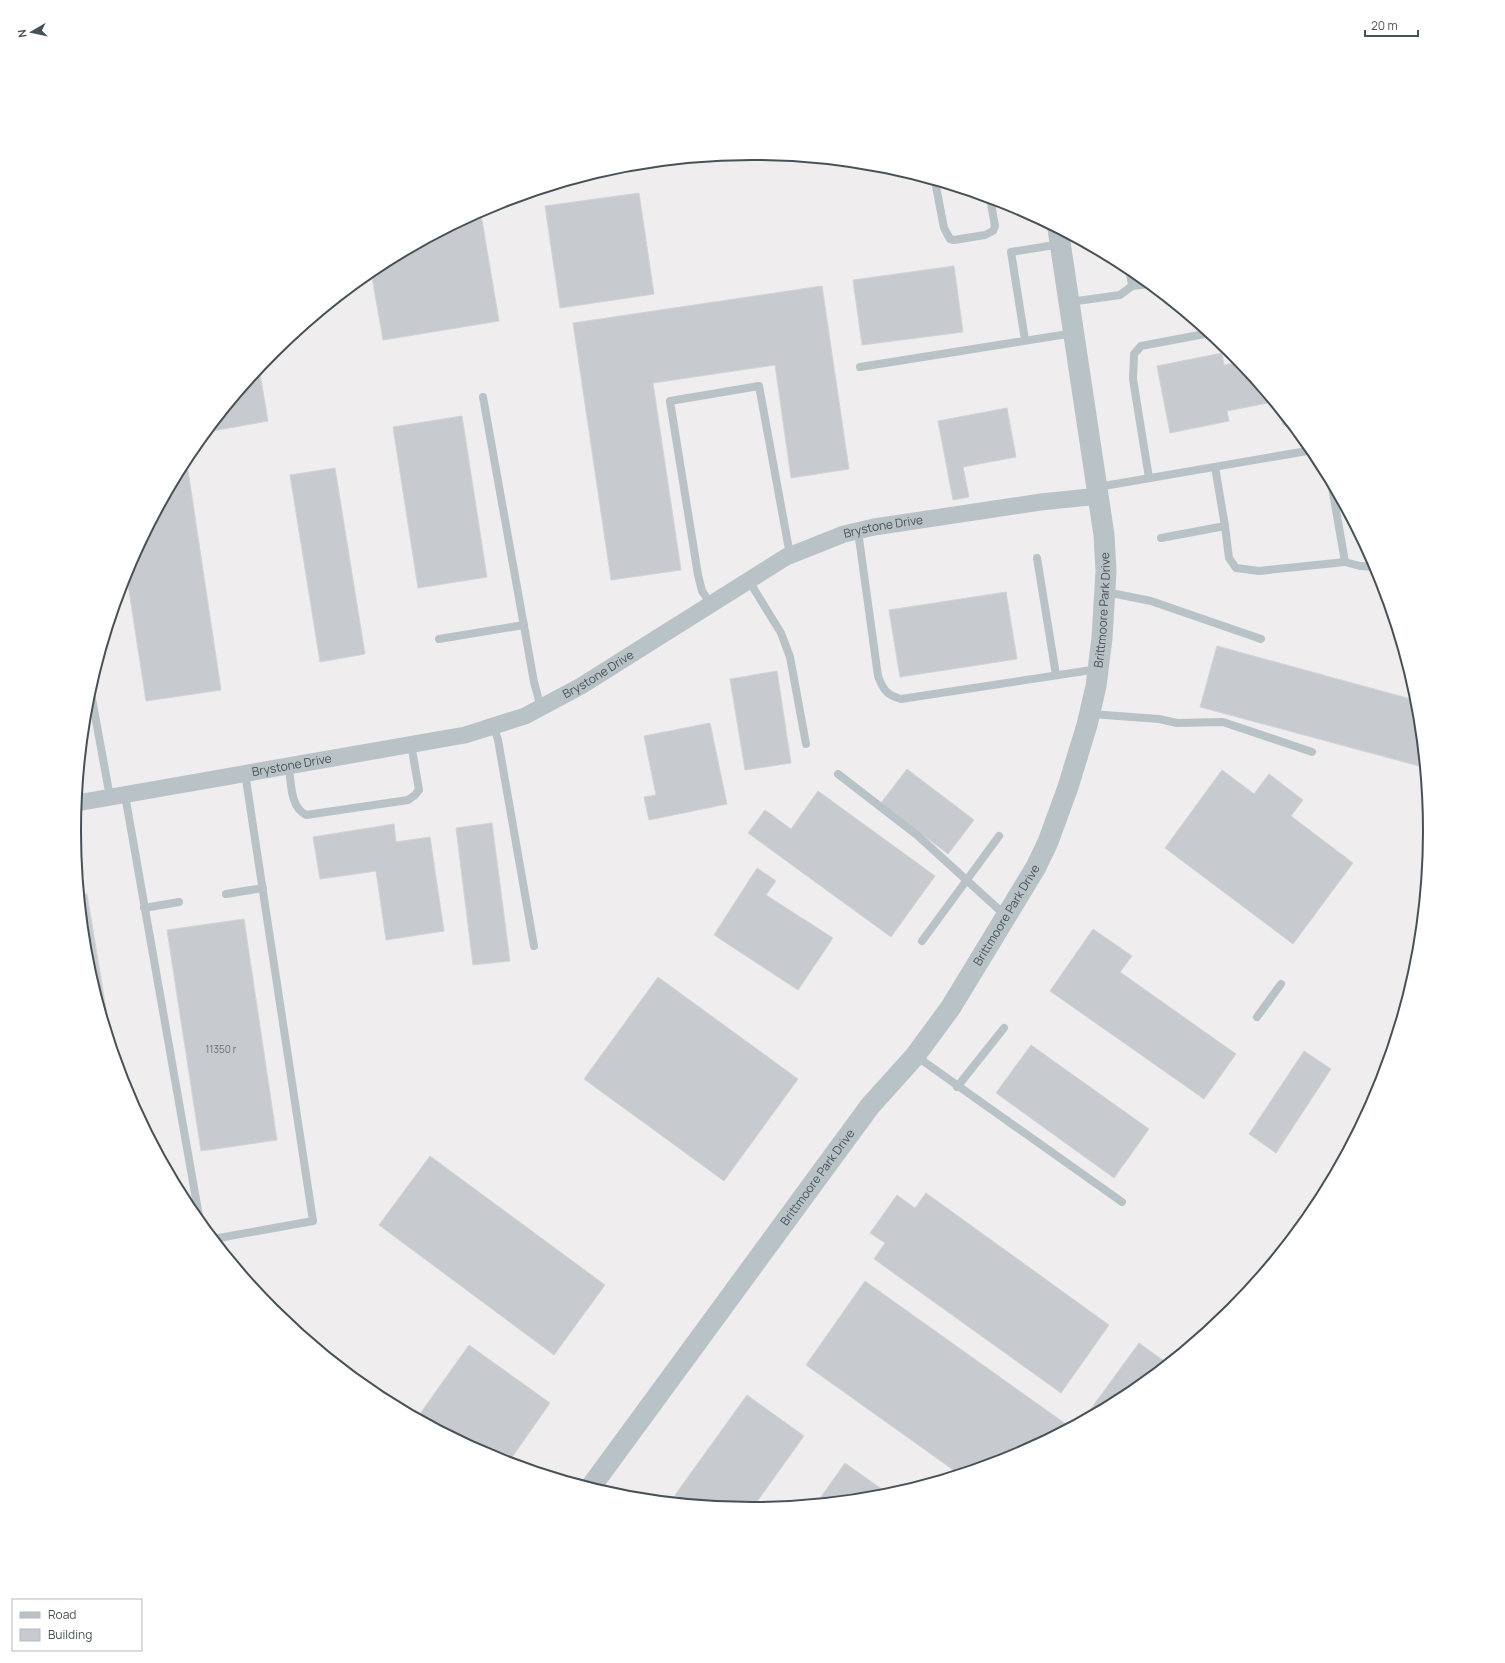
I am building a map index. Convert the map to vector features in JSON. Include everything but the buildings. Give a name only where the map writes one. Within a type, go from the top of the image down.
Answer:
[{"type":"street","name":"Brittmoore Park Drive","points":[[593,1483],[866,1112],[915,1056],[951,1007],[1026,885],[1048,842],[1068,787],[1090,714],[1102,638],[1106,571],[1104,535],[1060,237]]},
{"type":"street","name":"Brystone Drive","points":[[82,802],[465,735],[493,725],[526,716],[541,708],[581,686],[790,555],[815,544],[858,531],[1098,492]]},
{"type":"lane","points":[[936,186],[944,228],[950,239],[954,240],[985,235],[993,231],[995,226],[991,204]]},
{"type":"lane","points":[[1025,340],[1011,252],[1060,237]]},
{"type":"lane","points":[[1130,276],[1132,286]]},
{"type":"lane","points":[[1070,302],[1120,295],[1132,286],[1142,285]]},
{"type":"lane","points":[[860,367],[1074,333]]},
{"type":"lane","points":[[1149,478],[1133,379],[1134,354],[1141,346],[1203,334]]},
{"type":"lane","points":[[711,604],[702,591],[698,575],[670,401],[759,386],[790,555]]},
{"type":"lane","points":[[483,398],[534,682],[541,708]]},
{"type":"lane","points":[[1098,492],[1149,478],[1306,451]]},
{"type":"lane","points":[[1215,467],[1229,558],[1236,568],[1259,571],[1345,562],[1369,567]]},
{"type":"lane","points":[[1333,495],[1345,562]]},
{"type":"lane","points":[[1161,538],[1225,526]]},
{"type":"lane","points":[[858,531],[878,676],[882,689],[889,696],[901,699],[1098,669]]},
{"type":"lane","points":[[1037,558],[1056,675]]},
{"type":"lane","points":[[749,580],[781,633],[790,656],[806,744]]},
{"type":"lane","points":[[1105,592],[1151,601],[1261,639]]},
{"type":"lane","points":[[439,639],[524,625]]},
{"type":"lane","points":[[94,702],[144,908],[198,1210]]},
{"type":"lane","points":[[1090,714],[1159,719],[1177,723],[1223,722],[1312,752]]},
{"type":"lane","points":[[493,725],[498,740],[534,946]]},
{"type":"lane","points":[[289,766],[295,801],[301,813],[306,815],[408,800],[419,790],[411,744]]},
{"type":"lane","points":[[219,1238],[313,1221],[245,773]]},
{"type":"lane","points":[[838,774],[917,834],[1007,916]]},
{"type":"lane","points":[[922,941],[999,836]]},
{"type":"lane","points":[[226,894],[263,888]]},
{"type":"lane","points":[[144,908],[179,902]]},
{"type":"lane","points":[[1257,1017],[1280,984]]},
{"type":"lane","points":[[957,1086],[1004,1028]]},
{"type":"lane","points":[[915,1056],[1122,1202]]}]
